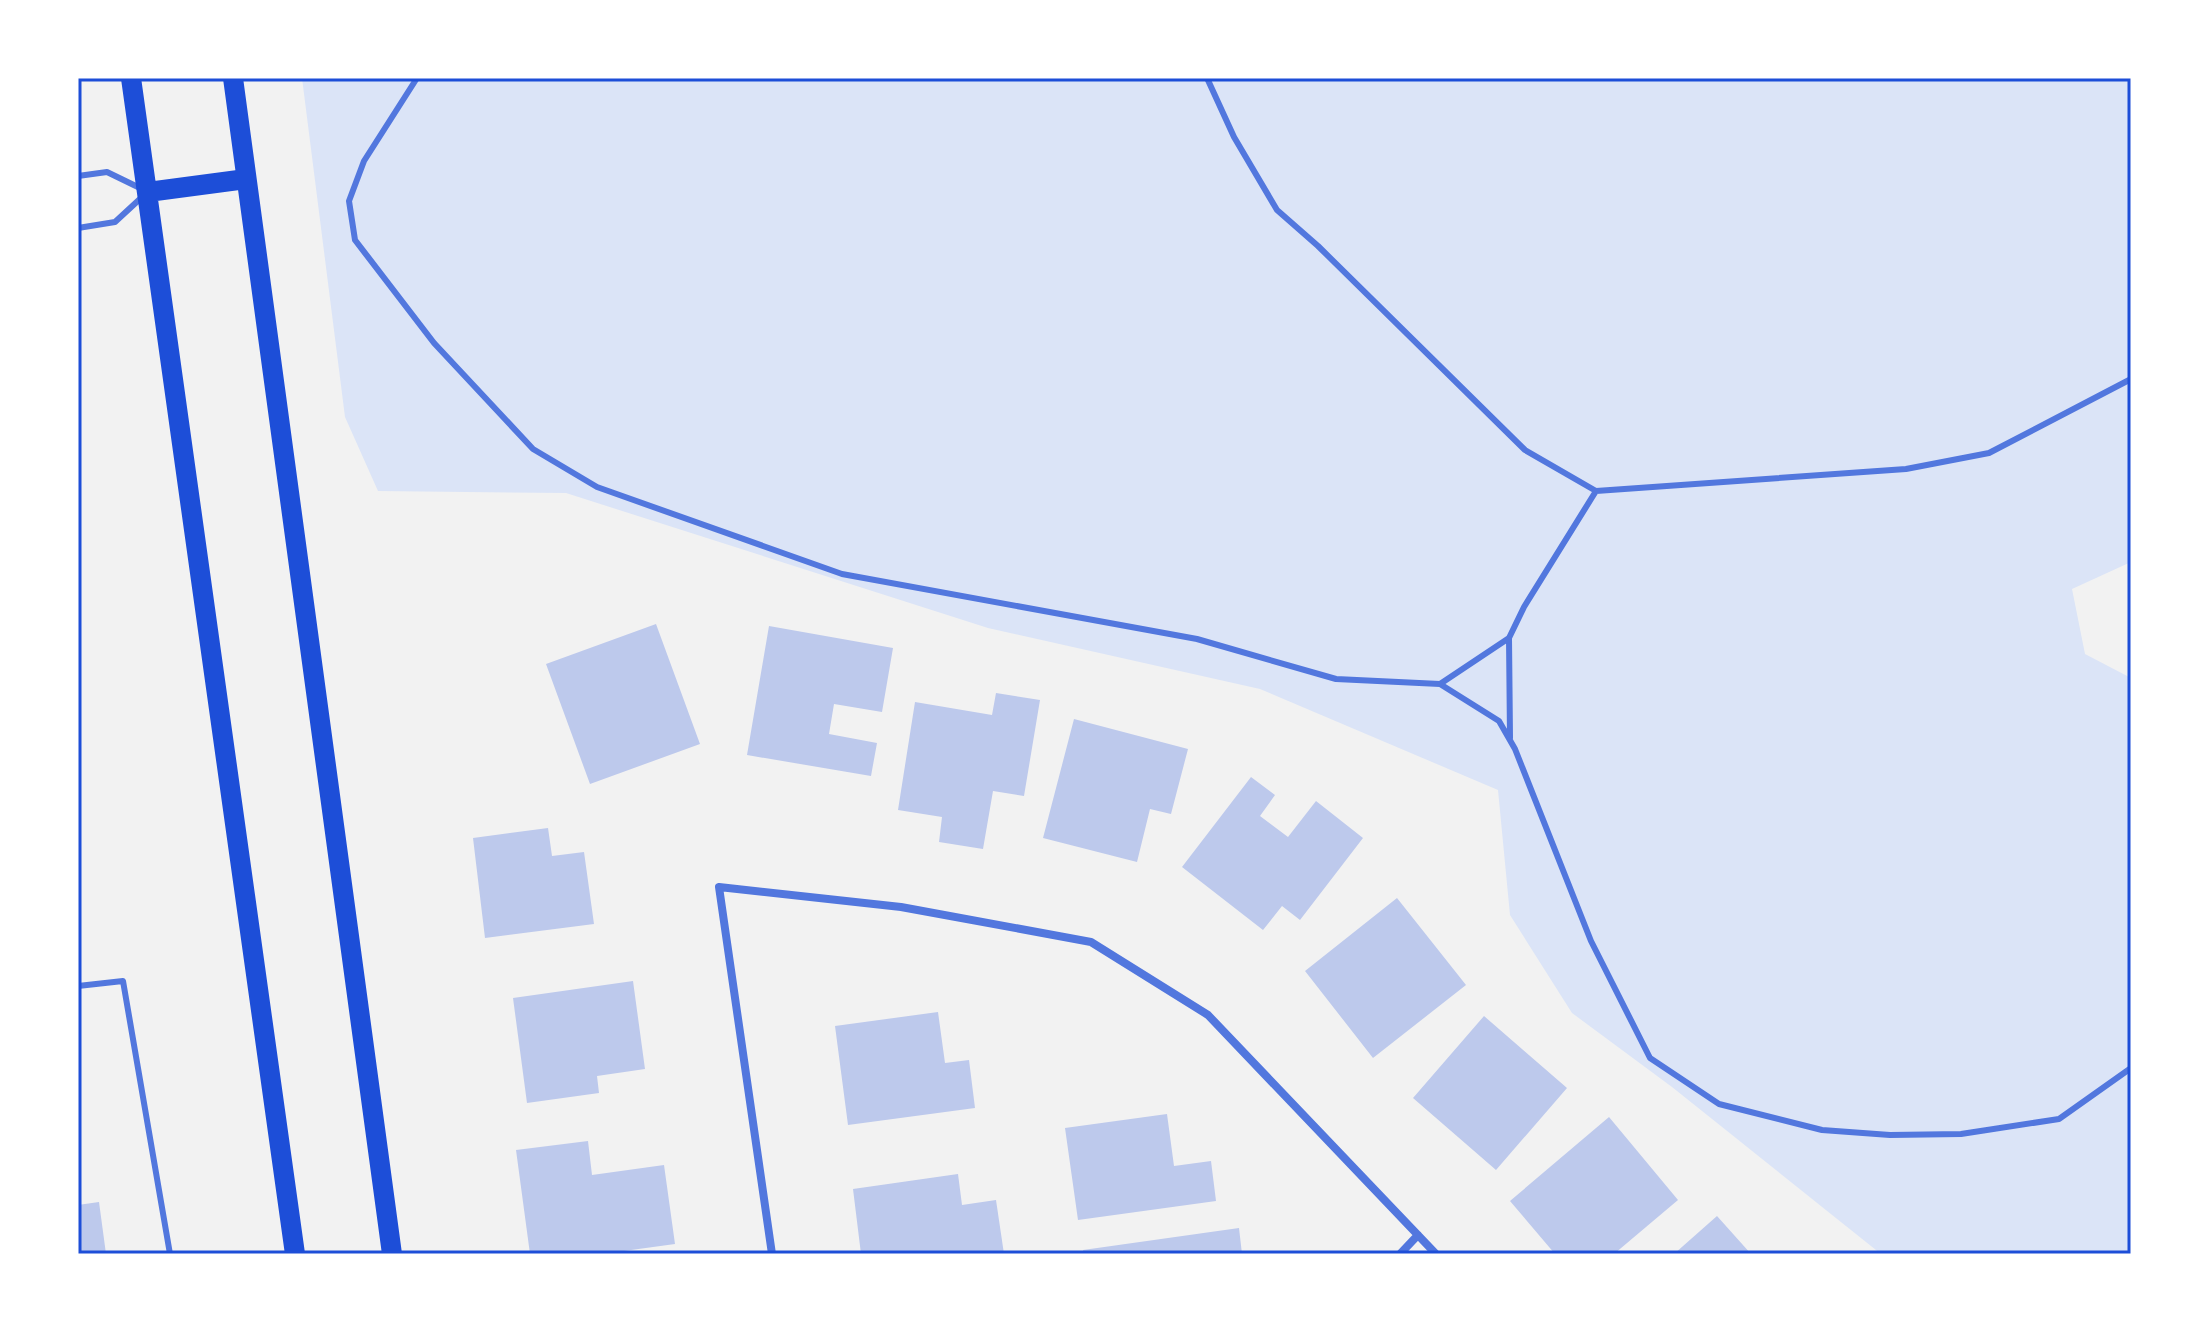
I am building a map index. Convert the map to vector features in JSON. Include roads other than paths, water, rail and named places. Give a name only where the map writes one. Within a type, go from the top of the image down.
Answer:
[{"type":"main road","points":[[131,78],[295,1254]]},
{"type":"main road","points":[[233,78],[392,1254]]},
{"type":"main road","points":[[148,192],[246,179]]},
{"type":"street","points":[[772,1254],[719,887],[901,907],[1091,942],[1208,1015],[1436,1254]]},
{"type":"street","points":[[1400,1254],[1418,1235]]},
{"type":"lane","points":[[417,78],[364,161],[349,201],[355,240],[434,343],[533,449],[597,487],[842,574],[1197,639],[1336,679],[1440,684],[1499,721],[1510,741],[1591,941],[1650,1058],[1719,1104],[1822,1130],[1890,1135],[1961,1134],[2059,1119],[2131,1068]]},
{"type":"lane","points":[[1207,78],[1234,137],[1277,210],[1340,267],[1525,450],[1596,491],[1906,469],[1989,453],[2131,379]]},
{"type":"lane","points":[[78,176],[107,172],[148,192],[115,222],[78,228]]},
{"type":"lane","points":[[1510,741],[1509,638],[1524,607],[1596,491]]},
{"type":"lane","points":[[1440,684],[1509,638]]},
{"type":"lane","points":[[78,986],[123,981],[170,1254]]}]
